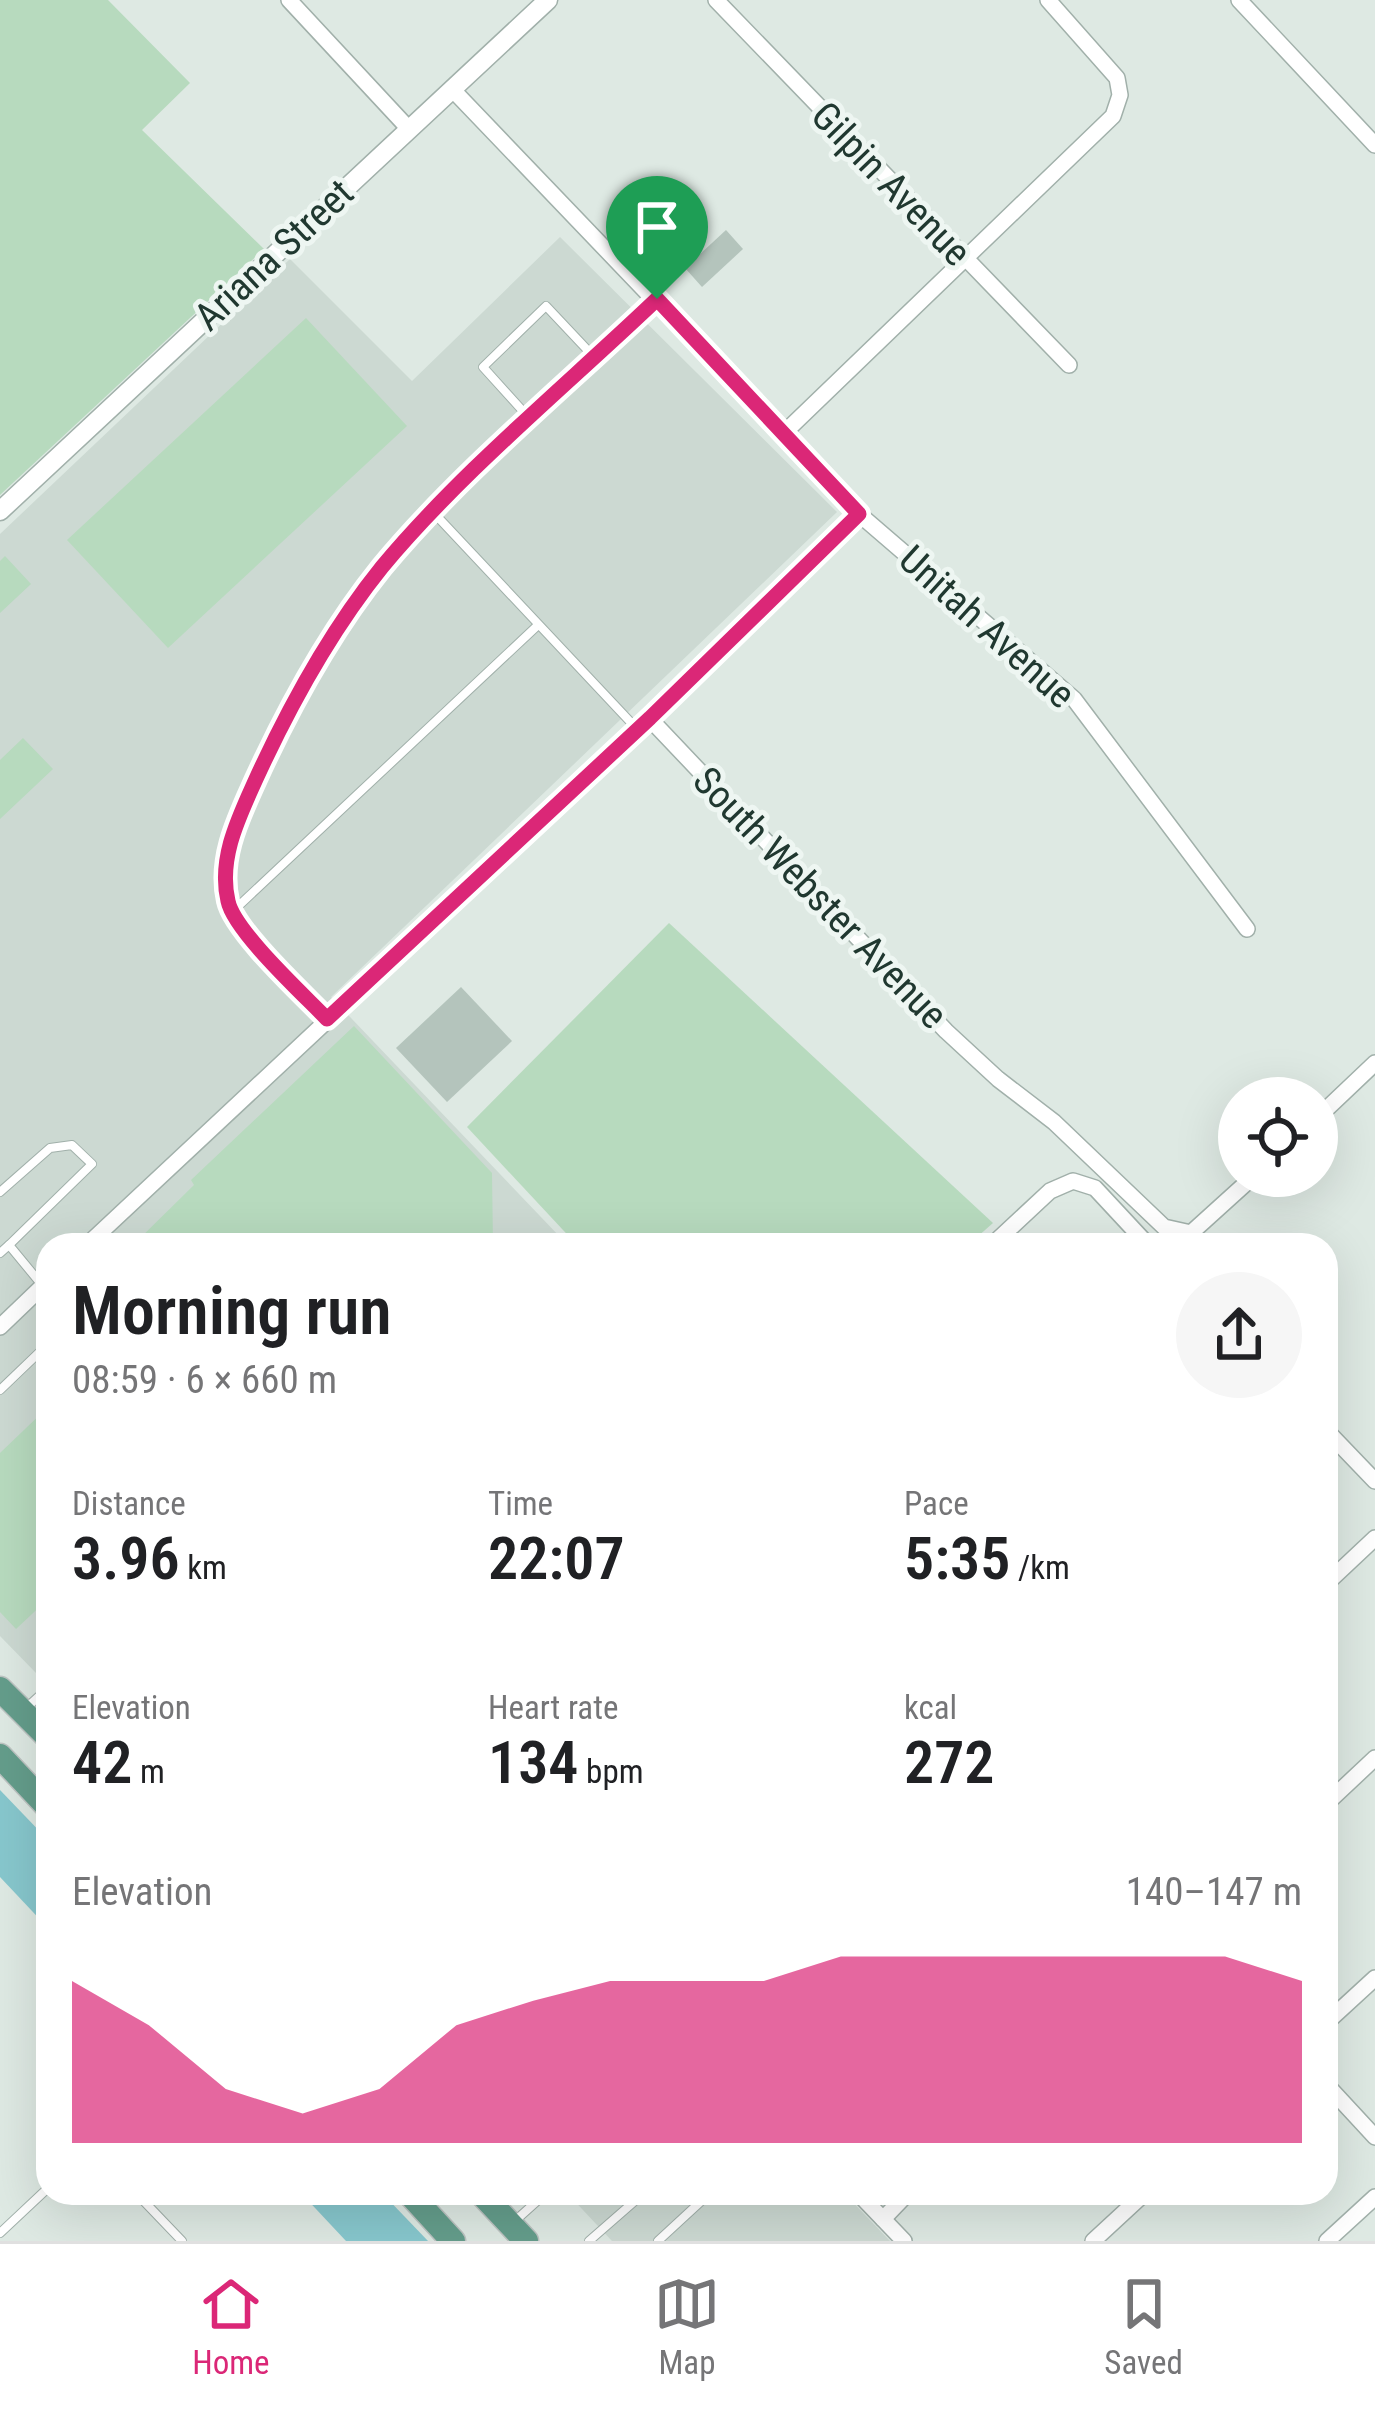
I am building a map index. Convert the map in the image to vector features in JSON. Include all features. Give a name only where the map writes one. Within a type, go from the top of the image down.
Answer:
[{"type":"main road","points":[[0,1689],[36,1725]]},
{"type":"main road","points":[[0,1756],[36,1795]]},
{"type":"main road","points":[[420,2205],[453,2241]]},
{"type":"main road","points":[[498,2205],[519,2233]]},
{"type":"street","points":[[290,0],[410,129]]},
{"type":"street","name":"Gilpin Avenue","points":[[716,0],[1069,365]]},
{"type":"street","points":[[784,433],[1113,116],[1120,89],[1112,68],[1048,0]]},
{"type":"street","points":[[1239,0],[1375,145]]},
{"type":"street","name":"Ariana Street","points":[[0,511],[544,1]]},
{"type":"street","name":"Unitah Avenue","points":[[452,89],[859,514],[1074,699],[1247,929]]},
{"type":"street","points":[[100,1233],[644,724],[859,514]]},
{"type":"street","name":"South Webster Avenue","points":[[644,724],[993,1074],[1054,1122],[1164,1227],[1180,1233],[1200,1227],[1232,1197]]},
{"type":"street","points":[[1338,1098],[1375,1064]]},
{"type":"street","points":[[1005,1233],[1050,1191],[1072,1181],[1095,1188],[1137,1233]]},
{"type":"street","points":[[0,1327],[36,1293]]},
{"type":"street","points":[[1338,1442],[1375,1481]]},
{"type":"street","points":[[1338,1572],[1375,1538]]},
{"type":"street","points":[[1338,1793],[1375,1758]]},
{"type":"street","points":[[1338,2012],[1375,1978]]},
{"type":"street","points":[[1338,2097],[1375,2137]]},
{"type":"street","points":[[1327,2241],[1375,2197]]},
{"type":"street","points":[[870,2205],[904,2241]]},
{"type":"street","points":[[883,2219],[896,2205]]},
{"type":"street","points":[[1093,2241],[1132,2205]]},
{"type":"lane","points":[[327,1019],[232,912],[224,867],[239,817],[269,750],[351,610],[382,568],[433,512],[657,299]]},
{"type":"lane","points":[[530,419],[483,367],[546,306],[595,358]]},
{"type":"lane","points":[[433,512],[537,626],[644,724]]},
{"type":"lane","points":[[232,912],[537,626]]},
{"type":"lane","points":[[0,1192],[50,1148],[72,1145],[92,1164],[0,1253]]},
{"type":"lane","points":[[9,1245],[36,1274]]},
{"type":"lane","points":[[0,1390],[36,1356]]},
{"type":"lane","points":[[23,1711],[36,1699]]},
{"type":"lane","points":[[0,2233],[36,2199]]},
{"type":"lane","points":[[148,2205],[182,2241]]},
{"type":"lane","points":[[519,2233],[538,2205]]},
{"type":"lane","points":[[589,2241],[630,2205]]},
{"type":"lane","points":[[658,2241],[697,2205]]},
{"type":"shaded area","points":[[560,237],[837,512],[331,997],[556,1233],[36,1233],[36,1673],[0,1636],[0,534],[290,259],[412,381]]},
{"type":"shaded area","points":[[578,2205],[856,2205],[890,2241],[612,2241]]},
{"type":"green space","points":[[0,0],[108,0],[190,83],[142,130],[264,249],[0,495]]},
{"type":"green space","points":[[306,318],[407,426],[168,648],[67,540]]},
{"type":"green space","points":[[5,556],[31,584],[0,613],[0,561]]},
{"type":"green space","points":[[23,738],[53,769],[0,819],[0,760]]},
{"type":"green space","points":[[669,923],[993,1223],[982,1233],[566,1233],[467,1127]]},
{"type":"green space","points":[[354,1026],[492,1173],[493,1233],[145,1233],[194,1185],[191,1180]]},
{"type":"green space","points":[[36,1418],[36,1610],[16,1629],[0,1612],[0,1453]]},
{"type":"water","points":[[0,1790],[36,1828],[36,1915],[0,1877]]},
{"type":"water","points":[[312,2205],[394,2205],[428,2241],[346,2241]]},
{"type":"building","points":[[726,230],[743,249],[702,287],[685,268]]},
{"type":"building","points":[[461,987],[512,1041],[447,1102],[396,1048]]},
{"type":"route","points":[[657,299],[859,514],[650,718],[327,1019],[228,906],[224,867],[239,817],[269,750],[351,610],[382,568],[433,512],[657,299]]}]
